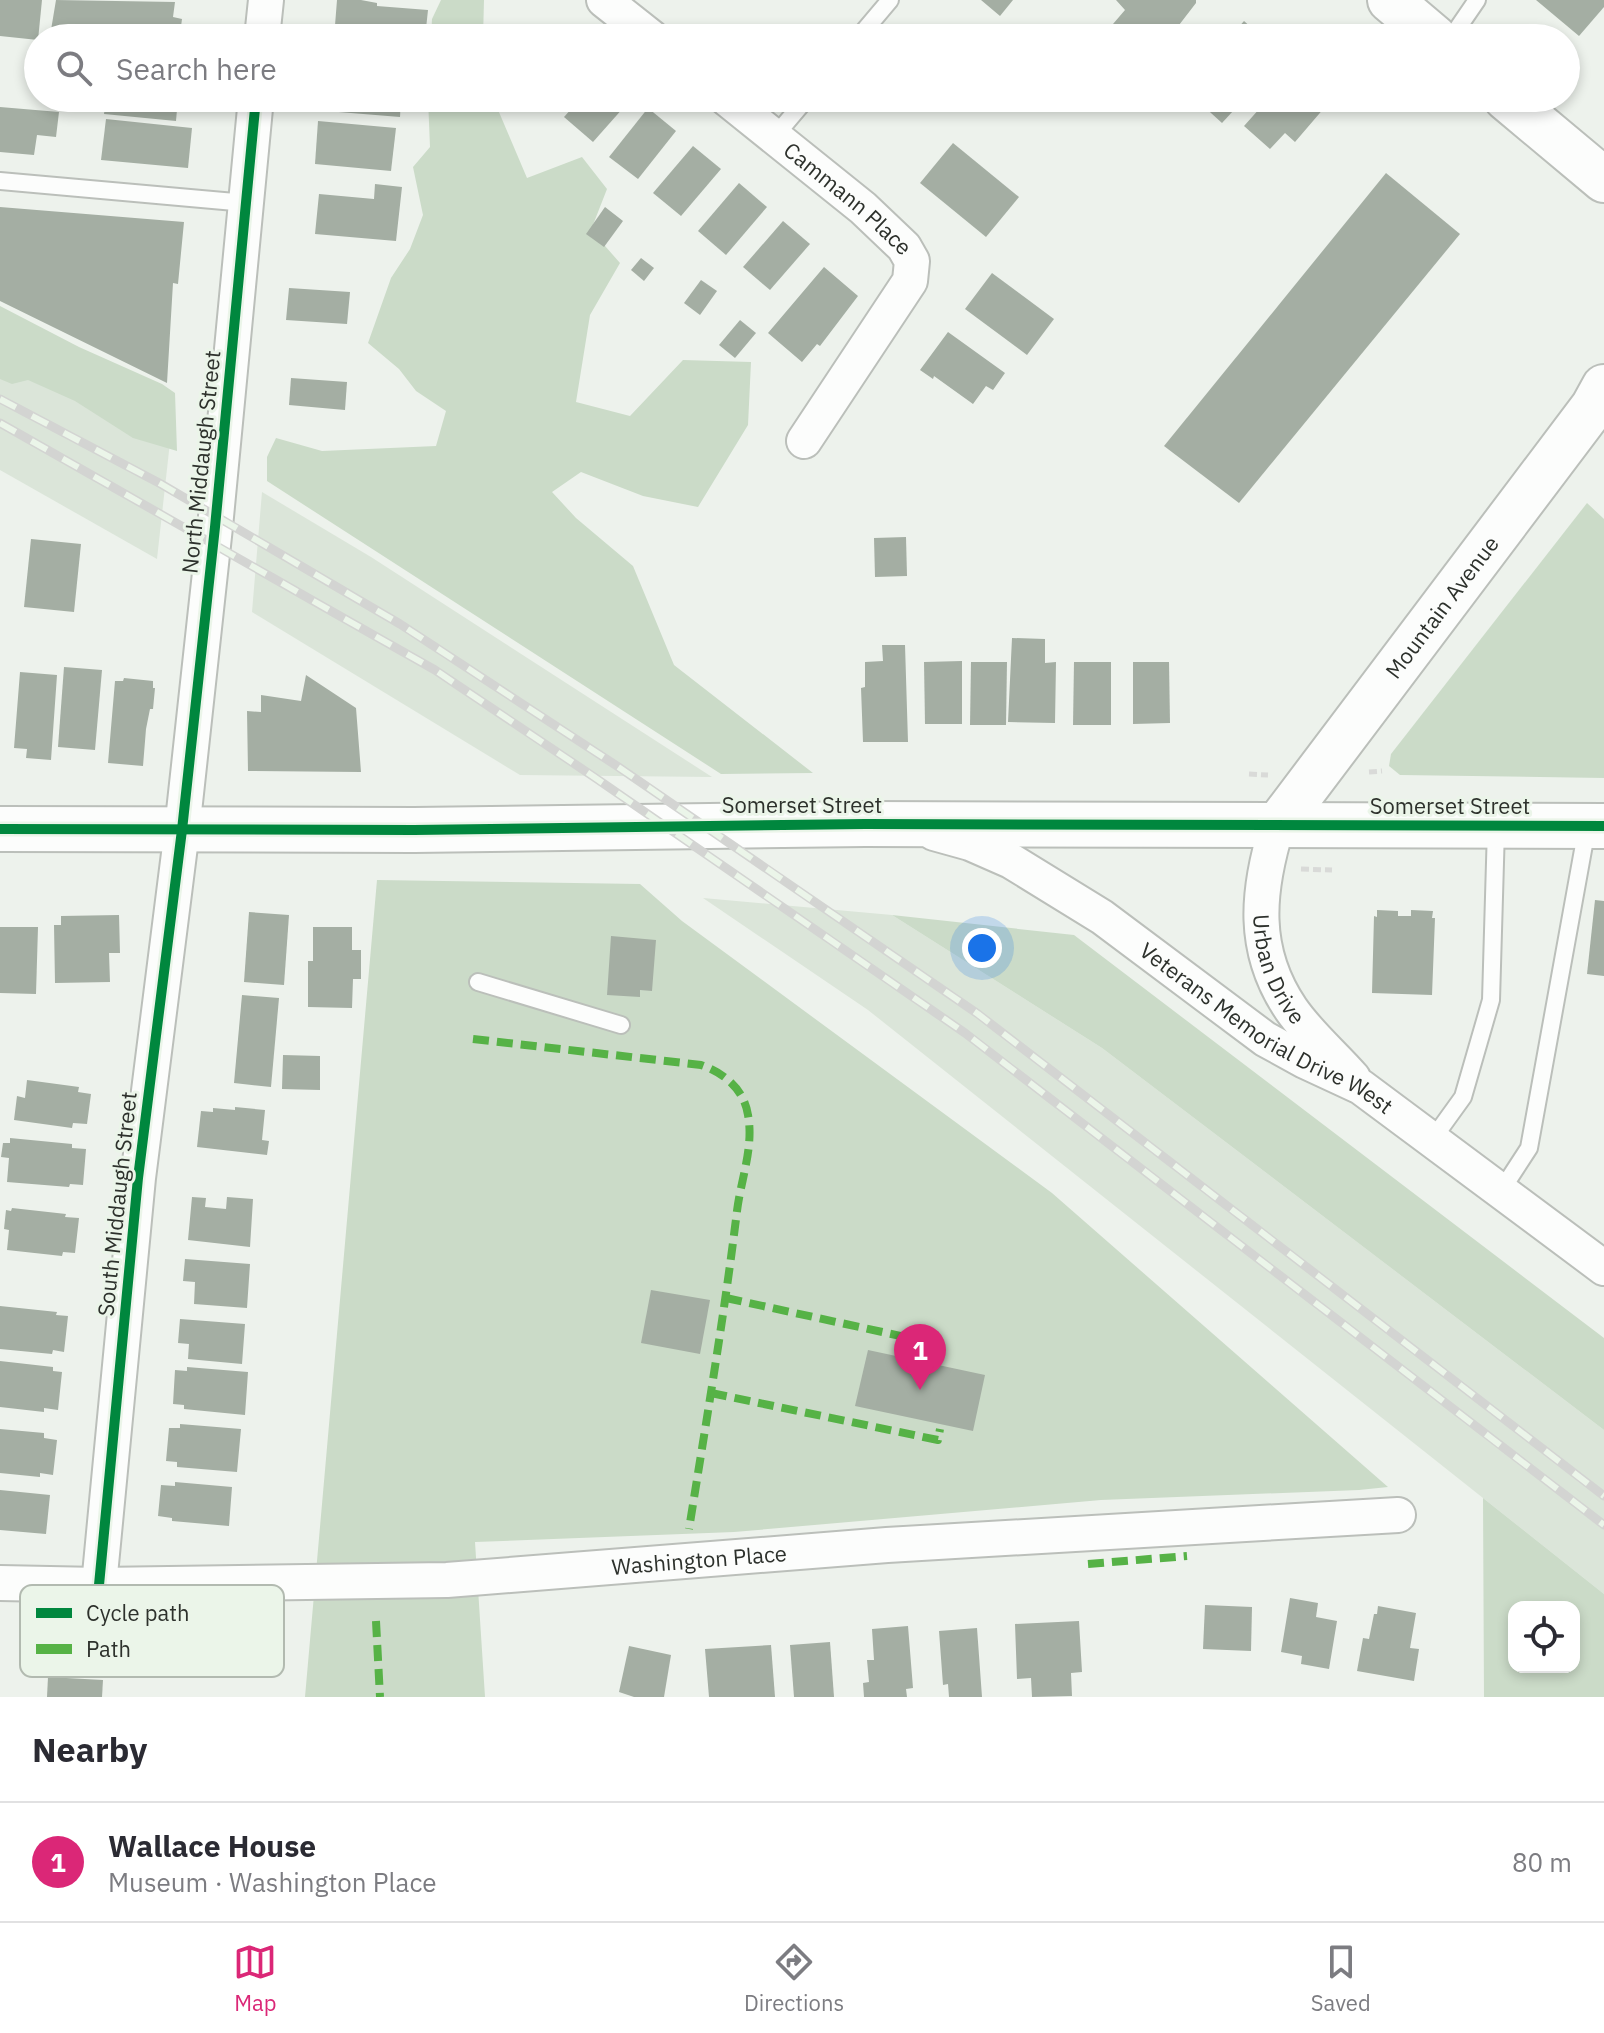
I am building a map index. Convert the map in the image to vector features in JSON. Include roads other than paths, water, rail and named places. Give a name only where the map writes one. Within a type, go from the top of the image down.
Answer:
[{"type":"street","points":[[263,24],[266,0]]},
{"type":"street","points":[[604,0],[634,24]]},
{"type":"street","points":[[1390,0],[1418,24]]},
{"type":"street","name":"North Middaugh Street","points":[[182,830],[255,112]]},
{"type":"street","name":"Cammann Place","points":[[743,112],[863,208],[904,247],[912,261],[910,281],[804,441]]},
{"type":"street","points":[[1523,112],[1604,180]]},
{"type":"street","name":"Mountain Avenue","points":[[1277,826],[1593,407],[1604,387]]},
{"type":"street","name":"Somerset Street","points":[[0,829],[414,830],[865,824],[1596,826]]},
{"type":"street","name":"Veterans Memorial Drive West","points":[[907,826],[970,843],[1011,861],[1102,917],[1265,1039],[1361,1087],[1604,1268]]},
{"type":"street","name":"Urban Drive","points":[[1277,826],[1264,868],[1261,905],[1264,941],[1274,978],[1292,1010],[1361,1087]]},
{"type":"street","name":"South Middaugh Street","points":[[99,1585],[138,1178],[182,830]]},
{"type":"street","name":"Washington Place","points":[[0,1583],[99,1585],[447,1580],[887,1545],[1398,1515]]},
{"type":"lane","points":[[870,24],[890,0]]},
{"type":"lane","points":[[1461,24],[1477,0]]},
{"type":"lane","points":[[774,137],[795,112]]},
{"type":"lane","points":[[0,181],[246,203]]},
{"type":"lane","points":[[1432,1140],[1463,1097],[1491,1000],[1497,826]]},
{"type":"lane","points":[[1501,1191],[1529,1148],[1596,826]]},
{"type":"lane","points":[[478,982],[621,1025]]},
{"type":"railway","points":[[0,399],[161,484],[400,624],[617,766],[978,1014],[1604,1496]]},
{"type":"railway","points":[[0,423],[435,670],[597,779],[965,1033],[1604,1525]]},
{"type":"place","name":"Wallace House","points":[[920,1390]]}]
